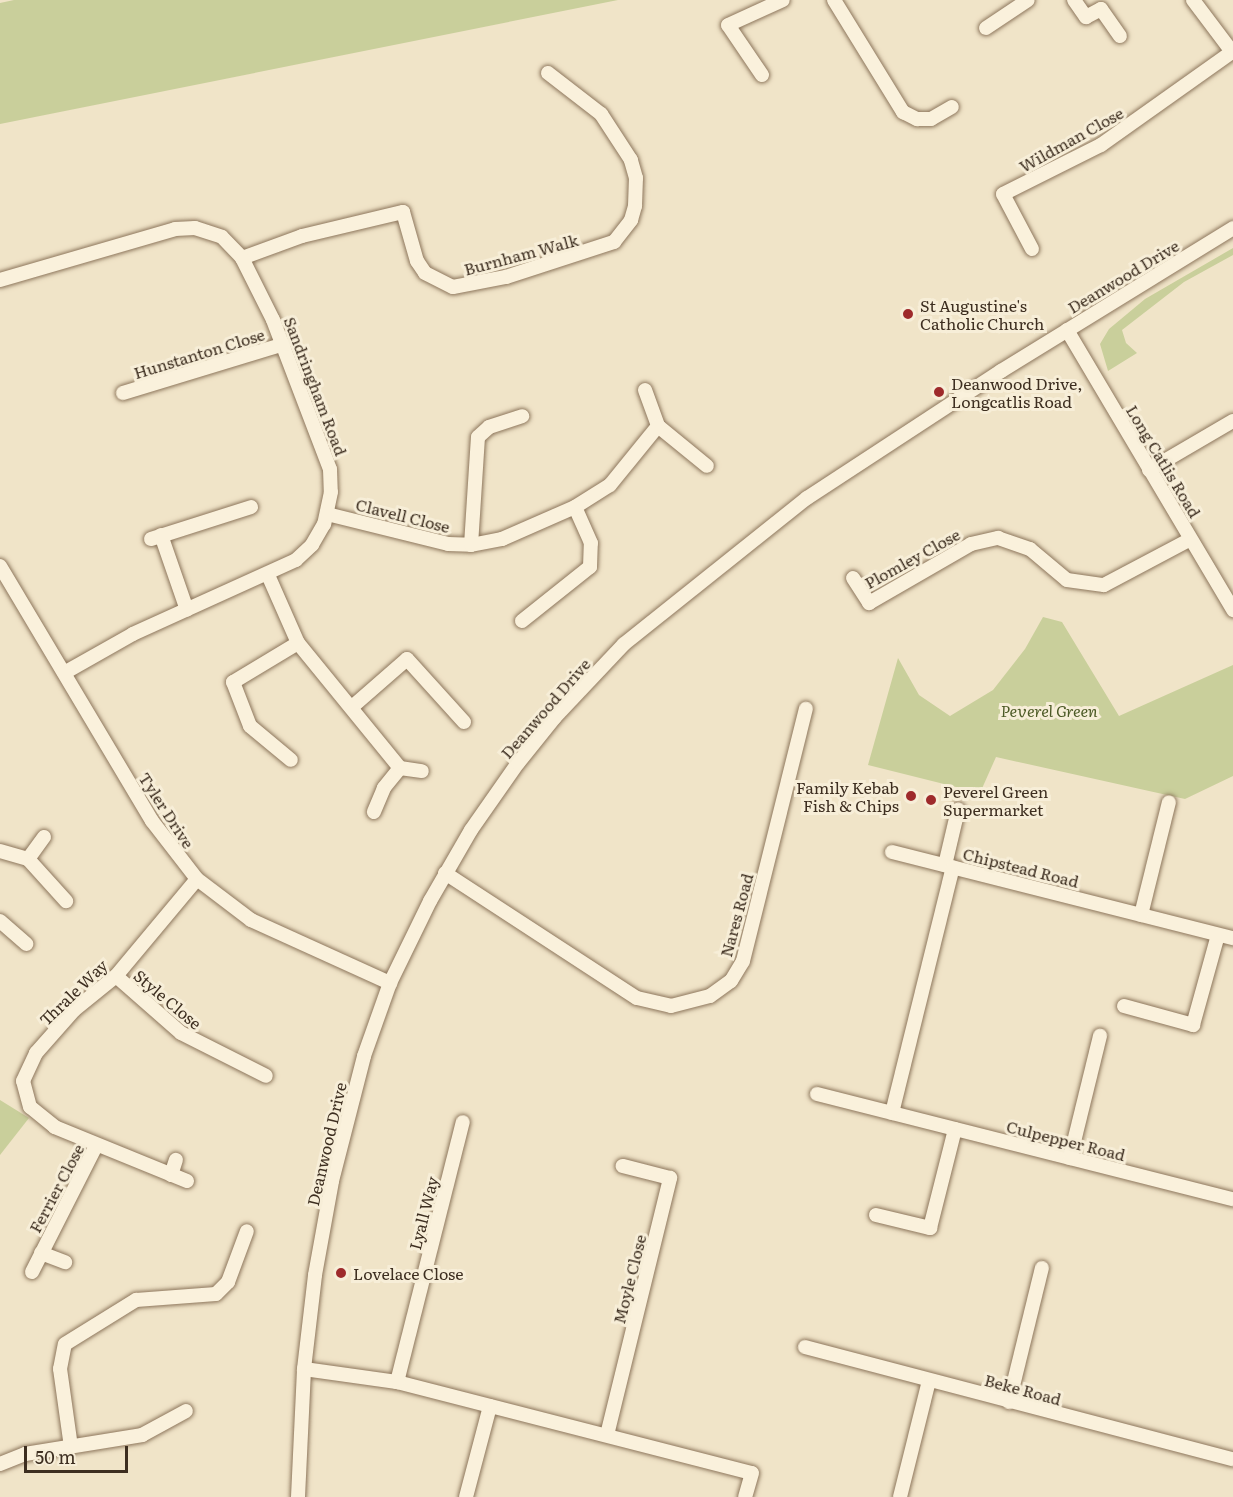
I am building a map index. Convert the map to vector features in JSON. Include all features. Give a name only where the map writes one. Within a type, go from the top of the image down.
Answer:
[{"type":"street","points":[[762,75],[728,26],[783,0]]},
{"type":"street","points":[[834,0],[903,112],[917,119],[931,119],[952,107]]},
{"type":"street","points":[[986,28],[1028,0]]},
{"type":"street","points":[[1074,0],[1086,17],[1101,9],[1120,36]]},
{"type":"street","points":[[1193,0],[1232,53]]},
{"type":"street","name":"Wildman Close","points":[[1032,249],[1003,194],[1101,145],[1232,53]]},
{"type":"street","name":"Burnham Walk","points":[[242,258],[302,237],[403,212],[421,267],[434,279],[453,287],[506,277],[614,242],[631,220],[635,206],[636,178],[631,160],[601,114],[548,73]]},
{"type":"street","name":"Sandringham Road","points":[[0,280],[185,228],[222,237],[242,258],[284,344],[326,456],[331,492],[327,514],[312,545],[268,576],[133,634],[64,673]]},
{"type":"street","name":"Deanwood Drive","points":[[298,1497],[304,1369],[332,1181],[364,1056],[390,983],[445,873],[534,743],[624,644],[807,498],[1067,330],[1233,228]]},
{"type":"street","name":"Long Catlis Road","points":[[1067,330],[1233,610]]},
{"type":"street","name":"Hunstanton Close","points":[[123,393],[284,344]]},
{"type":"street","points":[[645,390],[658,426],[707,466]]},
{"type":"street","name":"Clavell Close","points":[[471,546],[478,437],[489,427],[522,416]]},
{"type":"street","points":[[1149,470],[1233,422]]},
{"type":"street","name":"Clavell Close","points":[[327,514],[433,541],[471,546],[502,539],[575,507],[621,474],[658,426]]},
{"type":"street","points":[[187,610],[156,537],[250,507]]},
{"type":"street","points":[[522,621],[590,567],[591,543],[575,507]]},
{"type":"street","name":"Plomley Close","points":[[853,578],[868,603],[971,544],[998,538],[1030,549],[1067,579],[1094,586],[1116,580],[1191,539]]},
{"type":"street","name":"Tyler Drive","points":[[0,566],[152,821],[197,879],[258,924],[390,983]]},
{"type":"street","points":[[268,576],[298,643],[400,768],[422,771]]},
{"type":"street","points":[[291,760],[250,726],[233,682],[298,643]]},
{"type":"street","points":[[352,707],[407,659],[464,722]]},
{"type":"street","name":"Nares Road","points":[[445,873],[637,998],[671,1006],[710,996],[731,981],[743,961],[806,709]]},
{"type":"street","points":[[374,812],[384,788],[400,768]]},
{"type":"street","points":[[1141,915],[1169,802]]},
{"type":"street","points":[[892,1113],[949,866],[958,810]]},
{"type":"street","points":[[28,859],[44,837]]},
{"type":"street","points":[[0,851],[28,859],[66,901]]},
{"type":"street","name":"Chipstead Road","points":[[892,852],[1233,938]]},
{"type":"street","name":"Thrale Way","points":[[96,1146],[44,1120],[30,1107],[23,1081],[27,1066],[49,1037],[116,976],[197,879]]},
{"type":"street","points":[[0,921],[26,944]]},
{"type":"street","points":[[1124,1006],[1193,1025],[1218,935]]},
{"type":"street","name":"Style Close","points":[[116,976],[190,1039],[266,1076]]},
{"type":"street","points":[[1070,1158],[1100,1036]]},
{"type":"street","name":"Culpepper Road","points":[[817,1094],[1233,1199]]},
{"type":"street","name":"Lyall Way","points":[[397,1382],[463,1122]]},
{"type":"street","points":[[876,1215],[930,1228],[955,1129]]},
{"type":"street","name":"Ferrier Close","points":[[32,1272],[96,1146],[187,1182]]},
{"type":"street","points":[[171,1175],[176,1160]]},
{"type":"street","name":"Moyle Close","points":[[607,1436],[670,1178],[623,1166]]},
{"type":"street","points":[[71,1447],[60,1369],[65,1344],[136,1300],[216,1294],[228,1282],[247,1232]]},
{"type":"street","name":"Ferrier Close","points":[[41,1253],[65,1262]]},
{"type":"street","points":[[1009,1402],[1042,1268]]},
{"type":"street","name":"Beke Road","points":[[805,1347],[1233,1459]]},
{"type":"street","points":[[304,1369],[397,1382],[752,1473],[745,1497]]},
{"type":"street","points":[[900,1497],[929,1381]]},
{"type":"street","points":[[466,1497],[490,1406]]},
{"type":"street","points":[[0,1464],[25,1454],[142,1435],[186,1411]]},
{"type":"green space","points":[[14,0],[618,0],[0,124],[0,3]]},
{"type":"green space","points":[[1233,248],[1233,255],[1184,282],[1122,330],[1126,343],[1137,353],[1108,371],[1100,344],[1109,329],[1145,299]]},
{"type":"green space","name":"Peverel Green","points":[[1043,617],[1062,622],[1119,716],[1233,665],[1233,776],[1185,799],[996,757],[980,793],[868,765],[898,658],[919,695],[950,716],[993,690],[1025,649]]},
{"type":"green space","points":[[0,1100],[29,1118],[0,1155]]},
{"type":"place","name":"St Augustine's Catholic Church","points":[[908,314]]},
{"type":"place","name":"Deanwood Drive, Longcatlis Road","points":[[939,392]]},
{"type":"place","name":"Family Kebab Fish & Chips","points":[[911,796]]},
{"type":"place","name":"Peverel Green Supermarket","points":[[931,800]]},
{"type":"place","name":"Lovelace Close","points":[[341,1273]]}]
